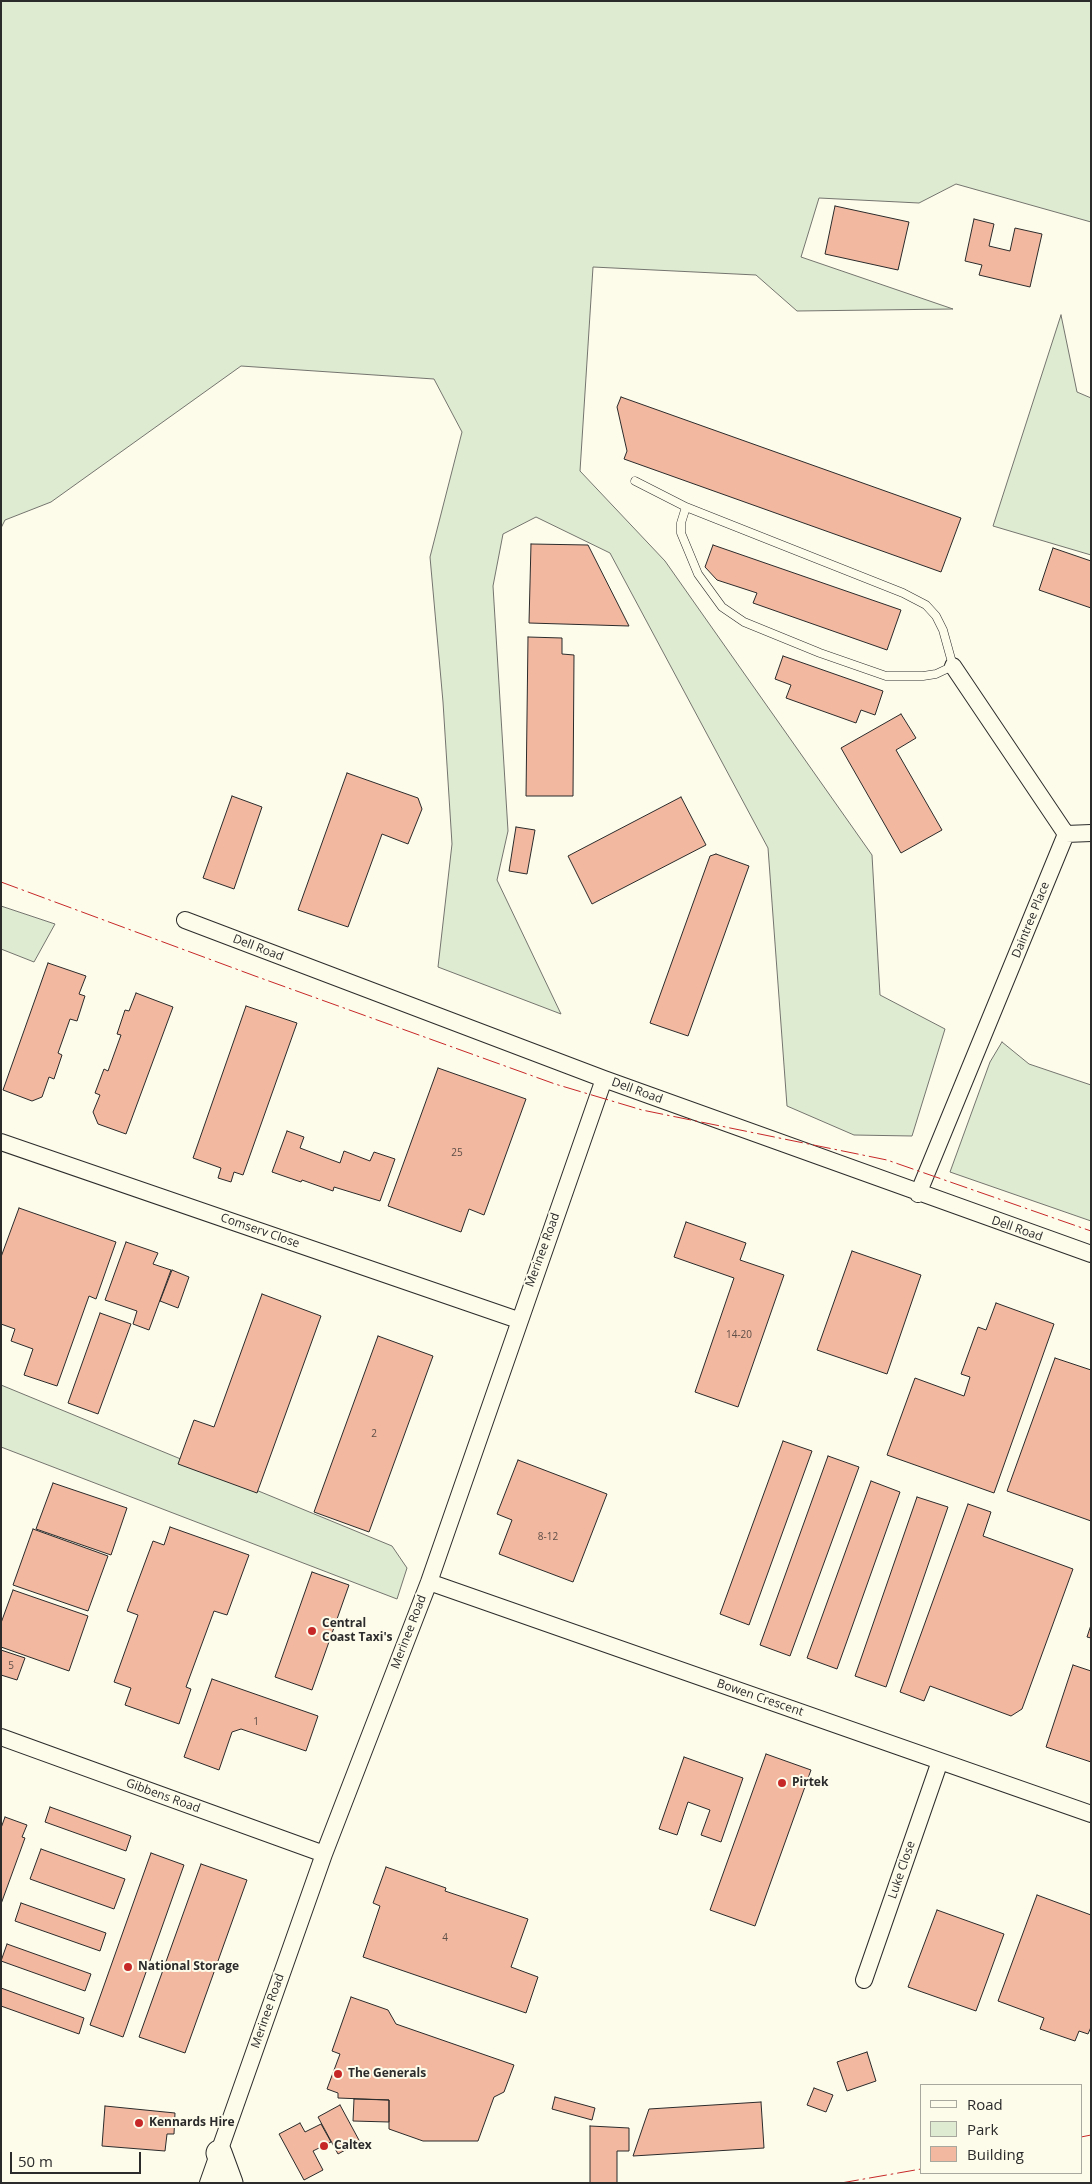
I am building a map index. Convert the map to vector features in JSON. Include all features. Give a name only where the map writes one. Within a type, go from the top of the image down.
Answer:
[{"type":"main road","points":[[218,2152],[230,2183]]},
{"type":"street","points":[[953,666],[1066,834],[1091,833]]},
{"type":"street","name":"Daintree Place","points":[[918,1194],[1066,834]]},
{"type":"street","name":"Dell Road","points":[[185,920],[604,1079],[918,1194],[1091,1254]]},
{"type":"street","name":"Merinee Road","points":[[208,2183],[324,1854],[429,1582],[518,1320],[604,1079]]},
{"type":"street","name":"Comserv Close","points":[[1,1142],[518,1320]]},
{"type":"street","name":"Bowen Crescent","points":[[429,1582],[1091,1814]]},
{"type":"street","name":"Gibbens Road","points":[[1,1737],[324,1854]]},
{"type":"street","name":"Luke Close","points":[[864,1980],[940,1761]]},
{"type":"lane","points":[[635,481],[686,507],[903,593],[926,605],[943,630],[953,666],[936,674],[923,676],[886,676],[820,653],[734,616],[722,607],[708,589],[682,540],[681,523],[686,507]]},
{"type":"green space","points":[[1,1],[1091,1],[1091,222],[956,184],[919,203],[819,198],[801,257],[953,309],[797,311],[756,275],[593,267],[580,471],[665,561],[872,855],[880,995],[945,1029],[912,1136],[854,1135],[787,1106],[768,848],[610,553],[536,517],[503,534],[493,586],[508,831],[497,880],[561,1014],[438,967],[452,844],[443,702],[430,557],[462,432],[434,379],[241,366],[51,502],[5,520],[1,528]]},
{"type":"green space","points":[[1061,315],[1077,392],[1091,398],[1091,555],[993,526]]},
{"type":"green space","points":[[1,906],[55,924],[34,962],[1,949]]},
{"type":"green space","points":[[1002,1042],[1029,1064],[1091,1085],[1091,1221],[950,1172],[990,1062]]},
{"type":"green space","points":[[1,1385],[392,1546],[407,1568],[397,1599],[1,1447]]},
{"type":"building","points":[[835,206],[909,222],[898,270],[825,254]]},
{"type":"building","points":[[974,219],[994,224],[989,246],[1010,251],[1015,228],[1042,234],[1030,287],[979,275],[982,265],[965,261]]},
{"type":"building","points":[[621,397],[961,518],[941,572],[624,459],[627,451],[617,407]]},
{"type":"building","points":[[531,544],[588,545],[629,626],[529,623]]},
{"type":"building","points":[[713,545],[901,610],[887,650],[753,603],[757,593],[717,580],[705,567]]},
{"type":"building","points":[[1053,548],[1091,561],[1091,608],[1039,590]]},
{"type":"building","points":[[528,637],[562,638],[562,654],[574,655],[573,796],[526,796]]},
{"type":"building","points":[[783,656],[883,691],[875,715],[861,710],[856,723],[786,698],[791,685],[775,679]]},
{"type":"building","points":[[901,714],[916,738],[896,750],[942,830],[901,853],[841,748]]},
{"type":"building","points":[[347,773],[418,798],[422,809],[408,844],[382,834],[348,927],[298,910]]},
{"type":"building","points":[[232,796],[262,807],[234,889],[203,878]]},
{"type":"building","points":[[681,797],[706,845],[592,904],[568,856]]},
{"type":"building","points":[[516,827],[535,830],[527,874],[509,871]]},
{"type":"building","points":[[716,854],[749,866],[688,1036],[650,1023],[710,856]]},
{"type":"building","points":[[48,963],[86,976],[79,994],[85,996],[77,1021],[70,1019],[58,1053],[62,1055],[54,1079],[49,1077],[42,1097],[32,1101],[3,1090]]},
{"type":"building","points":[[136,993],[173,1007],[126,1134],[98,1124],[93,1112],[100,1095],[95,1093],[104,1069],[108,1071],[121,1035],[117,1034],[125,1010],[129,1011]]},
{"type":"building","points":[[246,1006],[297,1023],[243,1175],[234,1172],[231,1182],[218,1178],[221,1168],[193,1158]]},
{"type":"building","points":[[438,1068],[526,1099],[484,1215],[469,1209],[461,1232],[388,1206]]},
{"type":"building","points":[[287,1131],[304,1137],[300,1148],[340,1163],[344,1151],[370,1161],[374,1152],[395,1159],[380,1201],[334,1187],[333,1191],[272,1172]]},
{"type":"building","points":[[19,1208],[116,1242],[96,1299],[89,1296],[57,1386],[24,1375],[33,1349],[11,1341],[15,1329],[1,1324],[1,1257]]},
{"type":"building","points":[[686,1222],[746,1243],[740,1260],[784,1275],[738,1407],[695,1392],[734,1278],[674,1257]]},
{"type":"building","points":[[126,1242],[158,1253],[153,1264],[171,1270],[149,1330],[133,1324],[137,1311],[105,1300]]},
{"type":"building","points":[[852,1251],[921,1275],[887,1374],[817,1350]]},
{"type":"building","points":[[172,1270],[189,1277],[178,1308],[160,1301]]},
{"type":"building","points":[[262,1294],[321,1316],[257,1493],[178,1464],[194,1420],[214,1427]]},
{"type":"building","points":[[996,1303],[1054,1324],[994,1493],[887,1455],[915,1378],[964,1396],[970,1377],[961,1374],[978,1327],[986,1330]]},
{"type":"building","points":[[100,1313],[131,1324],[98,1414],[68,1403]]},
{"type":"building","points":[[378,1336],[433,1356],[369,1532],[314,1512]]},
{"type":"building","points":[[1055,1358],[1091,1370],[1091,1521],[1007,1491]]},
{"type":"building","points":[[783,1441],[812,1451],[749,1625],[720,1614]]},
{"type":"building","points":[[828,1456],[859,1467],[790,1656],[760,1645]]},
{"type":"building","points":[[518,1460],[607,1494],[573,1582],[499,1554],[512,1520],[497,1514]]},
{"type":"building","points":[[871,1481],[900,1492],[837,1669],[807,1658]]},
{"type":"building","points":[[53,1483],[127,1508],[111,1555],[36,1529]]},
{"type":"building","points":[[917,1497],[948,1507],[886,1687],[855,1676]]},
{"type":"building","points":[[968,1504],[991,1512],[983,1536],[1073,1569],[1022,1709],[1011,1716],[930,1686],[924,1701],[900,1692]]},
{"type":"building","points":[[170,1527],[249,1555],[227,1615],[214,1611],[186,1687],[191,1689],[179,1724],[125,1705],[131,1688],[114,1682],[138,1615],[127,1611],[153,1541],[164,1545]]},
{"type":"building","points":[[33,1529],[108,1556],[88,1611],[13,1585]]},
{"type":"building","name":"Central Coast Taxi's","points":[[312,1572],[349,1585],[312,1690],[275,1677]]},
{"type":"building","points":[[13,1590],[88,1616],[69,1671],[1,1647],[1,1623]]},
{"type":"building","points":[[1091,1625],[1091,1638],[1087,1637]]},
{"type":"building","points":[[1,1650],[25,1658],[17,1680],[1,1675]]},
{"type":"building","points":[[1073,1665],[1091,1671],[1091,1762],[1046,1747]]},
{"type":"building","points":[[212,1679],[318,1716],[306,1751],[241,1729],[232,1732],[219,1770],[184,1757]]},
{"type":"building","points":[[766,1754],[811,1770],[755,1926],[710,1910]]},
{"type":"building","points":[[684,1757],[743,1778],[721,1842],[701,1835],[710,1810],[688,1802],[677,1835],[659,1829]]},
{"type":"building","points":[[50,1807],[131,1836],[126,1851],[45,1822]]},
{"type":"building","points":[[5,1817],[27,1825],[22,1837],[25,1838],[1,1904],[1,1828]]},
{"type":"building","points":[[41,1849],[125,1879],[114,1909],[30,1879]]},
{"type":"building","points":[[151,1853],[184,1865],[123,2037],[90,2025]]},
{"type":"building","points":[[201,1864],[247,1880],[185,2053],[139,2037]]},
{"type":"building","points":[[386,1867],[446,1888],[445,1891],[528,1919],[511,1967],[538,1977],[526,2013],[363,1957],[380,1906],[373,1903]]},
{"type":"building","points":[[1037,1895],[1091,1915],[1091,2027],[1088,2034],[1079,2031],[1075,2041],[1040,2029],[1044,2018],[998,2001]]},
{"type":"building","points":[[21,1903],[106,1933],[100,1951],[15,1921]]},
{"type":"building","points":[[937,1910],[1004,1934],[976,2011],[908,1987]]},
{"type":"building","points":[[7,1944],[91,1974],[85,1991],[1,1961]]},
{"type":"building","points":[[1,1988],[84,2018],[79,2034],[1,2006]]},
{"type":"building","points":[[351,1997],[388,2010],[396,2024],[514,2065],[504,2092],[494,2097],[478,2141],[423,2141],[389,2129],[389,2100],[338,2098],[338,2093],[327,2089],[340,2054],[332,2051]]},
{"type":"building","points":[[867,2052],[876,2081],[847,2091],[837,2062]]},
{"type":"building","points":[[814,2088],[833,2095],[826,2112],[807,2105]]},
{"type":"building","points":[[555,2097],[595,2108],[592,2120],[552,2109]]},
{"type":"building","points":[[354,2099],[389,2100],[389,2122],[353,2121]]},
{"type":"building","points":[[761,2102],[764,2148],[633,2156],[649,2109]]},
{"type":"building","points":[[340,2105],[360,2142],[338,2154],[318,2117]]},
{"type":"building","name":"Kennards Hire","points":[[105,2106],[175,2113],[174,2134],[167,2134],[165,2151],[102,2146]]},
{"type":"building","points":[[300,2123],[305,2132],[321,2124],[331,2142],[313,2151],[323,2170],[304,2180],[279,2134]]},
{"type":"building","points":[[590,2126],[629,2128],[629,2151],[617,2151],[617,2183],[590,2183]]},
{"type":"power","points":[[1,882],[555,1084],[642,1110],[887,1160],[1091,1231]]},
{"type":"power","points":[[1082,2137],[1091,2135]]},
{"type":"power","points":[[841,2183],[920,2169]]},
{"type":"place","name":"Central Coast Taxi's","points":[[312,1631]]},
{"type":"place","name":"Pirtek","points":[[782,1783]]},
{"type":"place","name":"National Storage","points":[[128,1967]]},
{"type":"place","name":"The Generals","points":[[338,2074]]},
{"type":"place","name":"Kennards Hire","points":[[139,2123]]},
{"type":"place","name":"Caltex","points":[[324,2146]]}]
